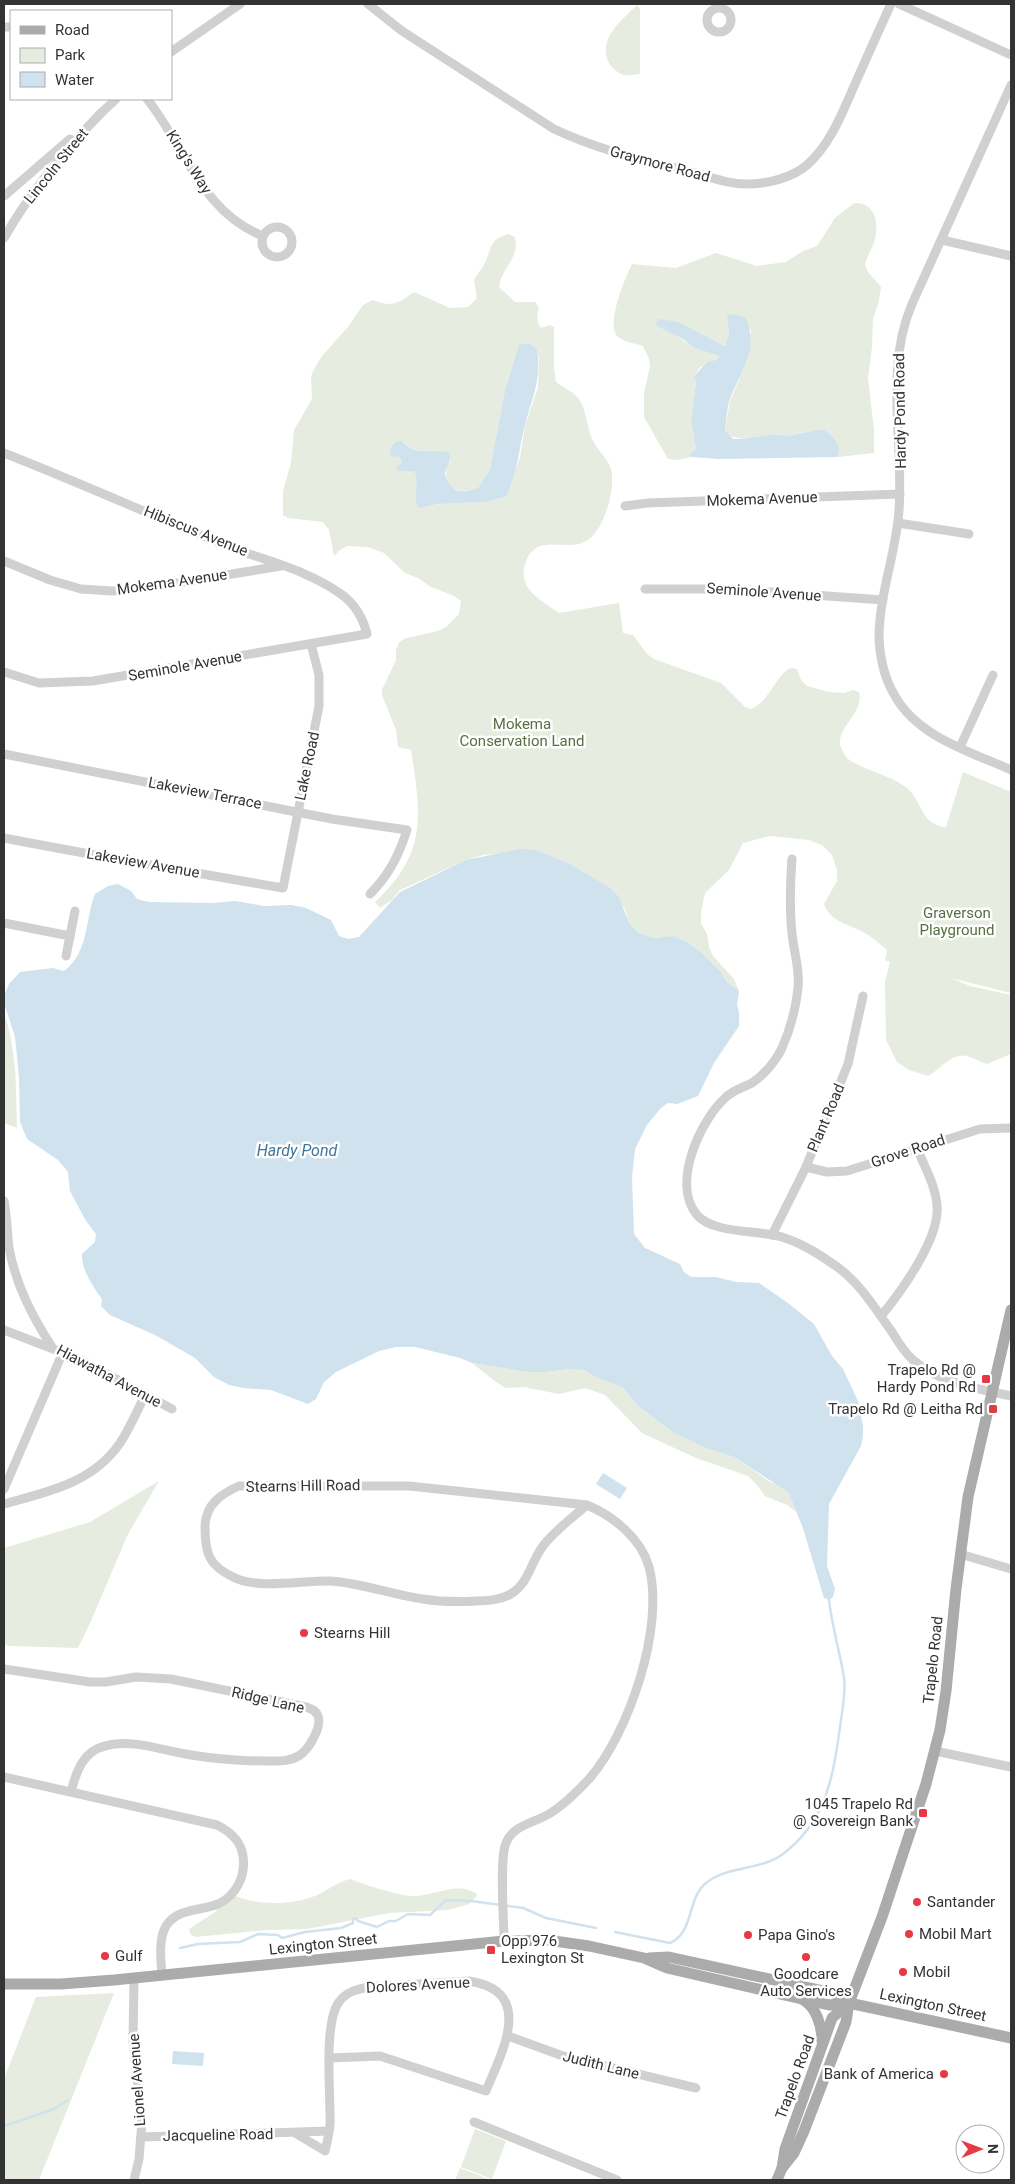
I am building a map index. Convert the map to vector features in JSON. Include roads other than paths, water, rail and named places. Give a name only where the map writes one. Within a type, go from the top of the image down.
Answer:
[{"type":"main road","name":"Trapelo Road","points":[[782,2168],[794,2153],[804,2131],[846,2022],[848,2003],[880,1925],[935,1751],[946,1691],[960,1554],[968,1497],[1011,1310]]},
{"type":"main road","name":"Lexington Street","points":[[4,1984],[78,1983],[504,1941],[547,1940],[569,1942],[644,1958],[669,1958],[833,1993],[848,2003]]},
{"type":"main road","name":"Lexington Street","points":[[644,1958],[666,1968],[802,1999],[830,2005],[848,2003],[1011,2038]]},
{"type":"main road","points":[[802,1999],[806,2001],[815,2013],[820,2024],[821,2051]]},
{"type":"main road","name":"Trapelo Road","points":[[777,2180],[782,2168],[785,2149],[832,2018],[848,2003]]},
{"type":"street","points":[[172,51],[240,4]]},
{"type":"street","name":"Graymore Road","points":[[368,4],[402,31],[554,129],[599,148],[646,162],[746,184],[772,181],[795,173],[816,156],[831,135],[840,117],[891,4]]},
{"type":"street","points":[[899,4],[1011,54]]},
{"type":"street","name":"Hardy Pond Road","points":[[1011,85],[906,318],[898,349],[900,494],[898,523],[883,600],[879,636],[882,669],[894,695],[907,713],[928,731],[1011,770]]},
{"type":"street","name":"Lincoln Street","points":[[4,196],[115,100]]},
{"type":"street","name":"King's Way","points":[[148,100],[168,128],[202,188],[243,226],[264,236]]},
{"type":"street","name":"Lincoln Street","points":[[4,238],[8,221],[54,164],[102,112]]},
{"type":"street","points":[[942,240],[1011,256]]},
{"type":"street","name":"Hibiscus Avenue","points":[[4,453],[221,543],[314,577],[343,595],[356,607],[368,634]]},
{"type":"street","name":"Mokema Avenue","points":[[624,506],[648,503],[900,494]]},
{"type":"street","points":[[898,523],[969,534]]},
{"type":"street","name":"Mokema Avenue","points":[[4,561],[50,580],[74,587],[112,591],[129,590],[284,565]]},
{"type":"street","name":"Seminole Avenue","points":[[645,589],[732,588],[883,600]]},
{"type":"street","name":"Seminole Avenue","points":[[4,672],[39,683],[73,683],[117,678],[368,634]]},
{"type":"street","name":"Lake Road","points":[[283,888],[319,706],[319,675],[311,644]]},
{"type":"street","points":[[960,747],[993,675]]},
{"type":"street","name":"Lakeview Terrace","points":[[4,754],[341,821],[408,830],[391,869],[370,894]]},
{"type":"street","name":"Lakeview Avenue","points":[[4,838],[142,865],[219,876],[283,888]]},
{"type":"street","points":[[792,859],[790,882],[791,920],[799,986],[782,1048],[764,1073],[724,1099],[699,1136],[691,1155],[686,1176],[691,1204],[696,1214],[705,1221],[722,1227],[772,1235],[801,1244],[825,1258],[846,1274],[864,1292],[912,1359],[926,1369],[965,1385],[1011,1396]]},
{"type":"street","points":[[66,956],[75,911]]},
{"type":"street","points":[[4,923],[70,936]]},
{"type":"street","name":"Plant Road","points":[[772,1235],[806,1167],[848,1064],[863,996]]},
{"type":"street","name":"Grove Road","points":[[806,1167],[827,1172],[847,1171],[980,1128],[1011,1128]]},
{"type":"street","points":[[881,1316],[932,1238],[937,1221],[937,1205],[933,1188],[917,1148]]},
{"type":"street","name":"Hiawatha Avenue","points":[[4,1201],[5,1231],[19,1286],[34,1319],[52,1347],[172,1409]]},
{"type":"street","points":[[4,1330],[52,1347]]},
{"type":"street","points":[[4,1489],[63,1352]]},
{"type":"street","points":[[4,1504],[73,1483],[106,1460],[120,1443],[145,1395]]},
{"type":"street","name":"Stearns Hill Road","points":[[504,1941],[506,1843],[514,1831],[548,1814],[567,1801],[589,1778],[604,1758],[618,1733],[641,1677],[648,1647],[654,1591],[649,1565],[639,1545],[625,1528],[604,1512],[587,1505],[409,1486],[240,1486],[225,1492],[213,1503],[206,1518],[205,1538],[207,1552],[212,1563],[236,1579],[262,1583],[331,1581],[423,1600],[465,1602],[495,1600],[510,1594],[522,1586],[545,1544],[587,1505]]},
{"type":"street","points":[[960,1554],[1011,1569]]},
{"type":"street","name":"Ridge Lane","points":[[4,1669],[90,1682],[106,1682],[136,1677],[179,1681],[306,1707],[314,1710],[318,1716],[319,1723],[308,1746],[301,1755],[281,1761],[221,1759],[129,1744],[105,1746],[95,1749],[79,1766],[71,1792]]},
{"type":"street","points":[[935,1751],[1011,1767]]},
{"type":"street","points":[[4,1777],[132,1808],[218,1826],[234,1835],[239,1843],[244,1864],[242,1876],[237,1887],[218,1904],[188,1911],[167,1925],[162,1936],[162,1976]]},
{"type":"street","name":"Lionel Avenue","points":[[134,1978],[133,2041],[141,2104],[141,2137],[134,2180]]},
{"type":"street","name":"Dolores Avenue","points":[[325,2151],[329,2131],[330,2058],[331,2025],[338,2003],[352,1992],[369,1987],[469,1981],[481,1982],[491,1987],[501,1996],[509,2016],[508,2036],[486,2091],[380,2056],[330,2058]]},
{"type":"street","name":"Judith Lane","points":[[508,2036],[563,2056],[696,2088]]},
{"type":"street","points":[[474,2122],[617,2180]]},
{"type":"street","name":"Jacqueline Road","points":[[141,2137],[329,2131]]},
{"type":"street","name":"Jacqueline Road","points":[[295,2133],[325,2151]]},
{"type":"water","points":[[727,315],[745,317],[751,340],[747,361],[729,402],[725,430],[733,439],[742,439],[775,434],[787,436],[823,429],[836,441],[839,449],[838,457],[719,459],[692,457],[690,454],[696,449],[691,420],[696,382],[694,376],[707,362],[717,360],[719,356],[694,348],[683,339],[655,325],[659,319],[678,322],[725,346],[729,335]]},
{"type":"water","points":[[519,344],[530,344],[537,349],[538,370],[536,388],[525,425],[516,469],[506,496],[485,502],[438,504],[419,508],[416,498],[417,480],[414,471],[399,471],[396,469],[402,462],[399,456],[393,457],[390,455],[393,445],[396,442],[402,441],[418,451],[448,452],[450,460],[445,474],[447,481],[453,489],[466,491],[478,488],[490,469],[505,390]]},
{"type":"water","name":"Hardy Pond","points":[[520,849],[537,850],[570,864],[609,887],[619,897],[629,923],[638,932],[653,938],[673,936],[687,942],[702,953],[720,971],[727,982],[739,991],[737,1005],[739,1026],[714,1063],[698,1096],[677,1104],[668,1103],[661,1108],[647,1125],[635,1149],[632,1177],[634,1234],[645,1248],[680,1264],[684,1272],[691,1277],[716,1277],[736,1282],[759,1283],[814,1324],[832,1356],[843,1369],[858,1401],[863,1436],[861,1446],[829,1504],[827,1566],[835,1589],[833,1597],[829,1600],[824,1598],[803,1528],[788,1492],[734,1457],[706,1448],[674,1433],[639,1407],[622,1387],[584,1370],[569,1369],[528,1372],[472,1363],[460,1358],[415,1347],[396,1347],[379,1351],[336,1372],[324,1382],[316,1399],[308,1404],[271,1390],[229,1385],[214,1377],[195,1358],[155,1335],[110,1315],[101,1306],[102,1299],[91,1283],[82,1260],[82,1254],[95,1242],[96,1234],[86,1221],[70,1191],[68,1172],[58,1160],[27,1139],[20,1122],[19,1078],[15,1037],[4,1003],[4,996],[9,984],[20,972],[53,968],[64,971],[72,964],[82,945],[95,894],[108,886],[118,884],[131,891],[137,899],[149,902],[214,903],[235,901],[264,906],[291,905],[306,908],[331,920],[339,936],[348,939],[359,937],[400,892],[466,860]]},
{"type":"water","points":[[603,1473],[627,1488],[620,1499],[596,1484]]},
{"type":"water","points":[[173,2051],[204,2053],[203,2066],[172,2064]]},
{"type":"waterway","points":[[615,1932],[670,1943],[683,1932],[696,1897],[706,1883],[724,1873],[774,1859],[798,1841],[809,1827],[818,1813],[830,1781],[844,1696],[844,1678],[829,1600]]},
{"type":"waterway","points":[[180,1948],[198,1944],[240,1942],[258,1934],[278,1935],[282,1938],[305,1932],[341,1928],[353,1923],[353,1919],[356,1918],[358,1921],[377,1927],[389,1921],[396,1921],[408,1914],[430,1915],[446,1900],[471,1901],[523,1908],[546,1918],[596,1928]]},
{"type":"waterway","points":[[4,2126],[54,2109],[68,2100]]},
{"type":"place","name":"Trapelo Rd @ Hardy Pond Rd","points":[[986,1379]]},
{"type":"place","name":"Trapelo Rd @ Leitha Rd","points":[[993,1409]]},
{"type":"place","name":"Stearns Hill","points":[[304,1633]]},
{"type":"place","name":"1045 Trapelo Rd @ Sovereign Bank","points":[[923,1813]]},
{"type":"place","name":"Santander","points":[[917,1902]]},
{"type":"place","name":"Mobil Mart","points":[[909,1934]]},
{"type":"place","name":"Papa Gino's","points":[[748,1935]]},
{"type":"place","name":"Opp 976 Lexington St","points":[[491,1950]]},
{"type":"place","name":"Gulf","points":[[105,1956]]},
{"type":"place","name":"Goodcare Auto Services","points":[[806,1957]]},
{"type":"place","name":"Mobil","points":[[903,1972]]},
{"type":"place","name":"Bank of America","points":[[944,2074]]},
{"type":"park label","name":"Mokema Conservation Land","points":[[522,732]]},
{"type":"park label","name":"Graverson Playground","points":[[957,922]]}]
